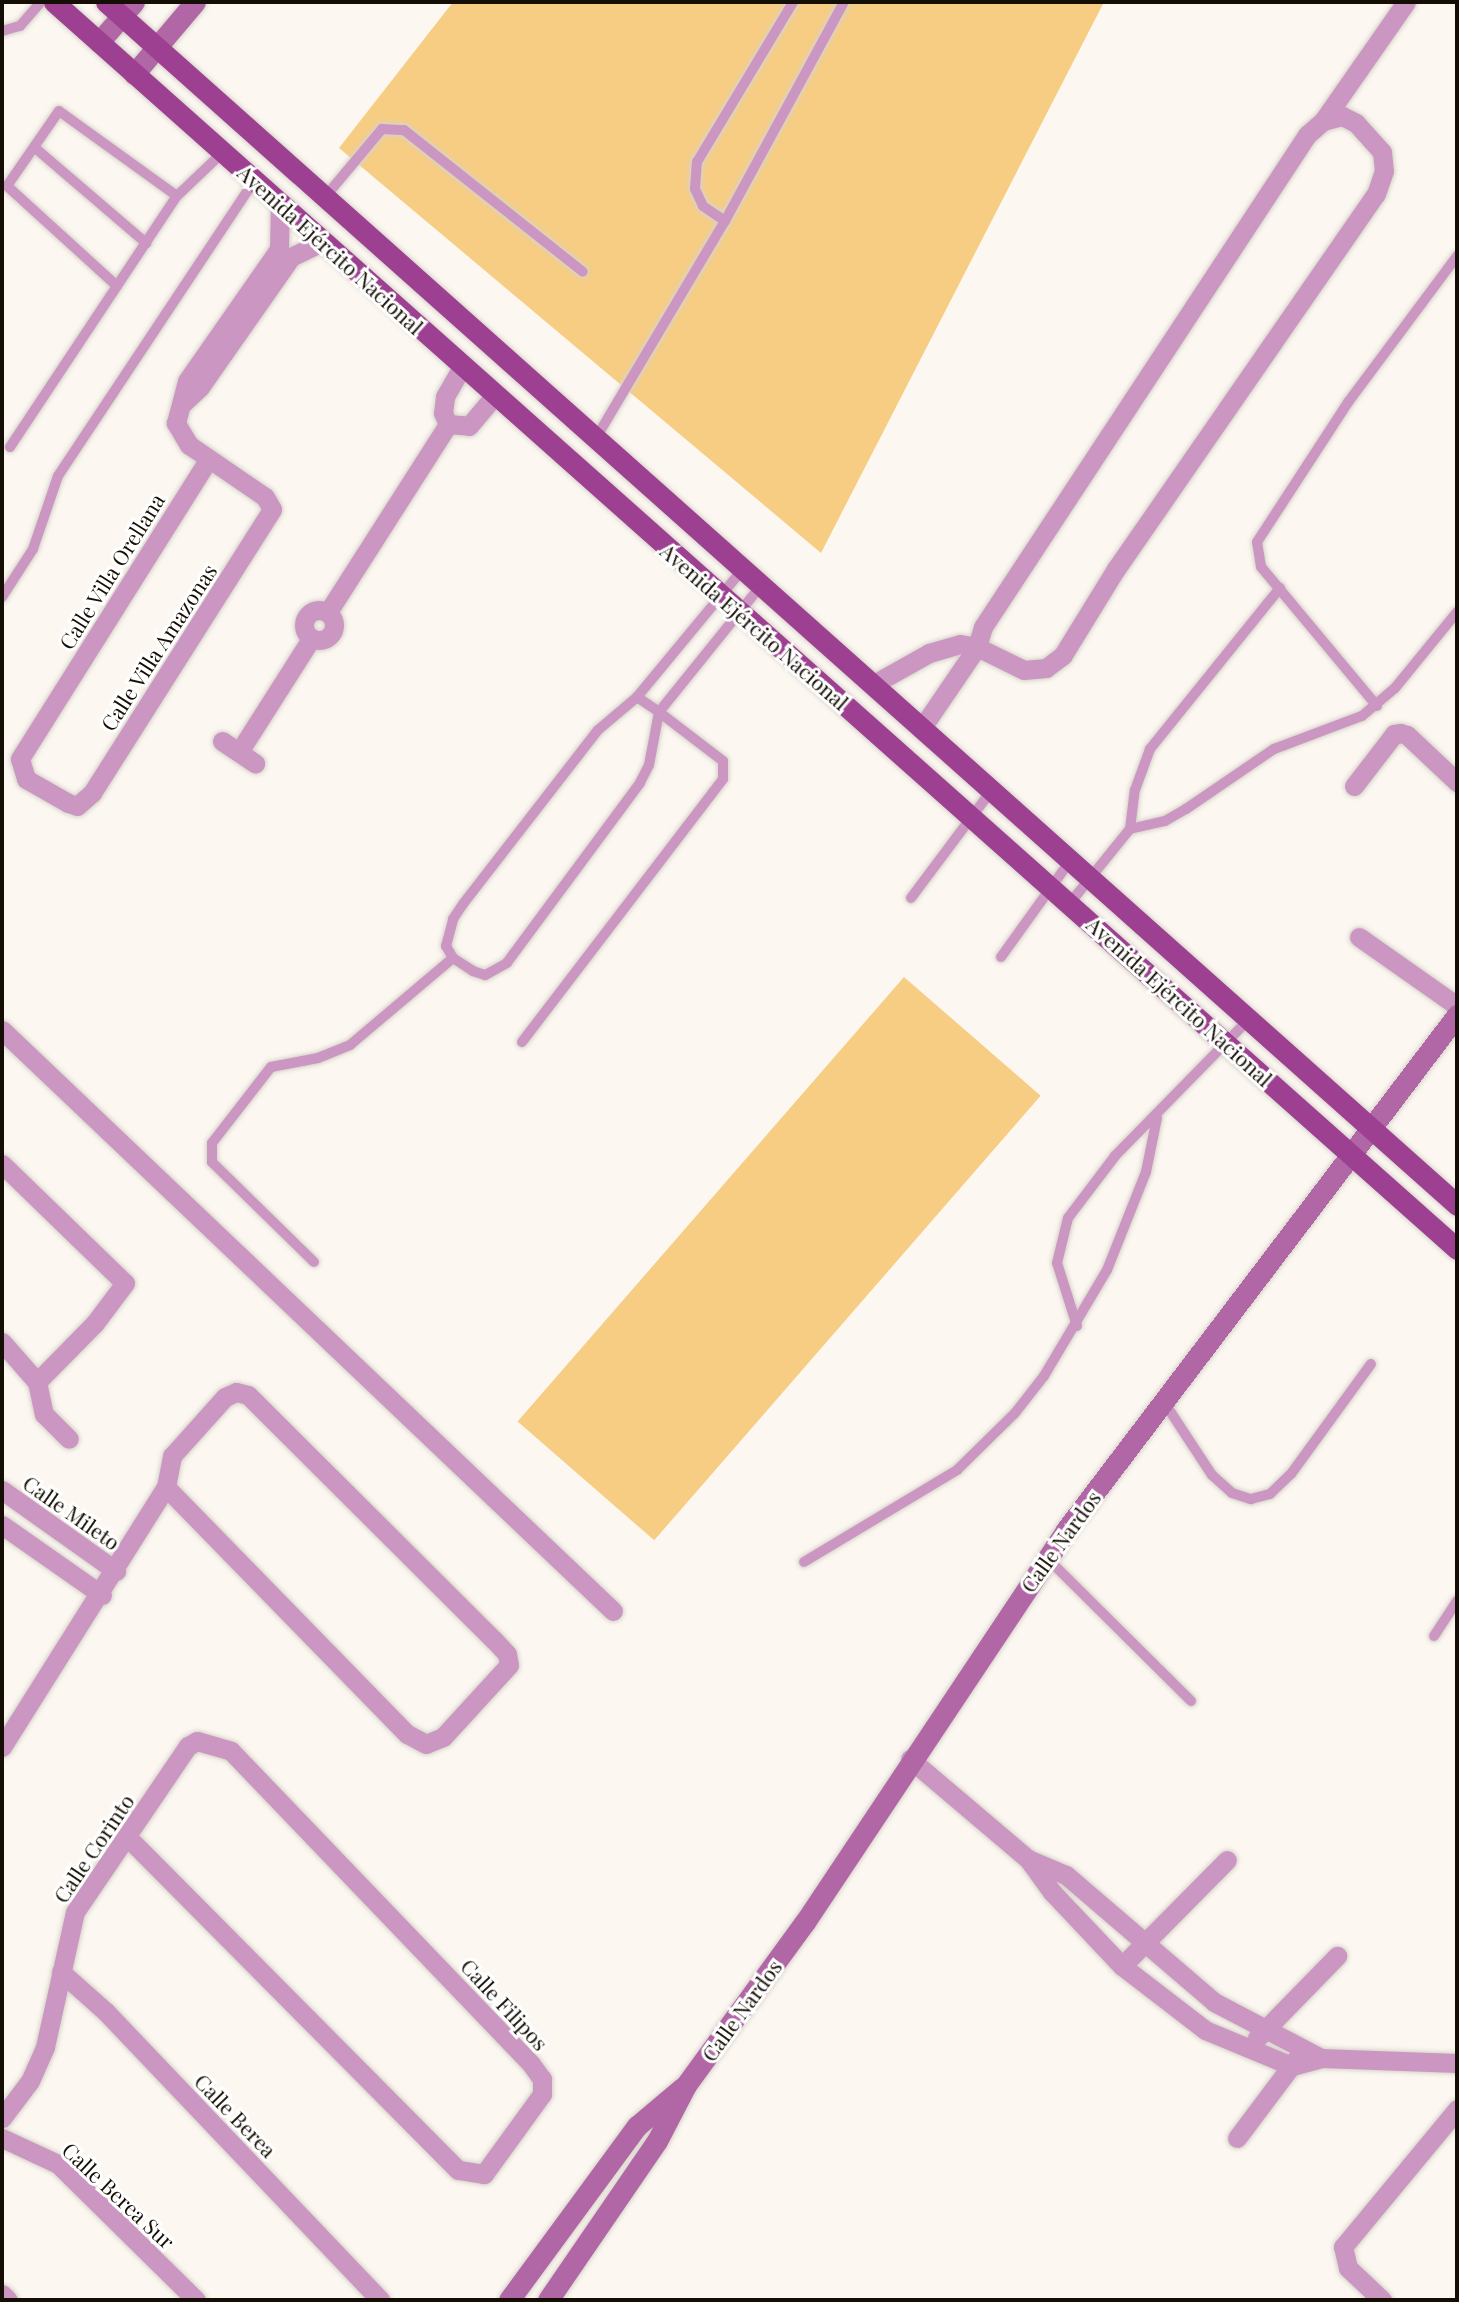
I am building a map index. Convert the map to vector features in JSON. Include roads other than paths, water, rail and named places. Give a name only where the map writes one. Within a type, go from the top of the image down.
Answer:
[{"type":"main road","name":"Avenida Ejército Nacional","points":[[54,2],[1457,1250]]},
{"type":"main road","name":"Avenida Ejército Nacional","points":[[106,2],[129,9],[159,49],[1457,1205]]},
{"type":"street","points":[[134,74],[159,49],[195,2]]},
{"type":"street","points":[[921,729],[977,647],[983,627],[1307,135],[1323,121],[1406,2]]},
{"type":"street","points":[[99,42],[129,9]]},
{"type":"street","points":[[872,685],[929,653],[960,644],[977,647],[1024,670],[1046,668],[1058,660],[1116,569],[1376,194],[1384,171],[1382,152],[1373,138],[1342,116],[1323,121]]},
{"type":"street","points":[[280,204],[285,253]]},
{"type":"street","points":[[208,460],[177,432],[187,382],[214,353],[285,253],[322,242]]},
{"type":"street","points":[[222,741],[247,758],[311,639],[304,629],[306,617],[316,610],[328,612],[448,424],[445,397],[462,367]]},
{"type":"street","points":[[448,424],[469,426],[495,395]]},
{"type":"street","name":"Calle Villa Amazonas","points":[[77,806],[92,793],[272,509],[265,497],[208,460]]},
{"type":"street","name":"Calle Villa Orellana","points":[[77,806],[26,779],[19,768],[25,749],[208,460]]},
{"type":"street","points":[[1354,786],[1394,734],[1400,733],[1407,735],[1457,782]]},
{"type":"street","points":[[1359,937],[1457,1006]]},
{"type":"street","name":"Calle Nardos","points":[[548,2300],[657,2141],[686,2085],[805,1922],[1047,1558],[1457,1015]]},
{"type":"street","points":[[2,1030],[613,1611]]},
{"type":"street","points":[[2,1164],[125,1283],[95,1324],[37,1382]]},
{"type":"street","points":[[2,1342],[37,1382],[44,1414],[69,1439]]},
{"type":"street","points":[[2,1747],[102,1595],[166,1487],[172,1456],[225,1397],[236,1392],[248,1395],[494,1640],[507,1654],[509,1665],[443,1737],[426,1744],[407,1734],[166,1487]]},
{"type":"street","name":"Calle Mileto","points":[[2,1490],[116,1571]]},
{"type":"street","points":[[2,1525],[102,1595]]},
{"type":"street","name":"Calle Corinto","points":[[2,2118],[30,2081],[46,2047],[75,1912],[188,1746],[208,1741]]},
{"type":"street","name":"Calle Filipos","points":[[127,1837],[444,2160],[470,2175],[484,2174],[534,2108],[542,2094],[542,2079],[231,1751],[208,1741]]},
{"type":"street","points":[[911,1759],[1028,1858],[1052,1892],[1122,1966],[1186,2018],[1247,2050],[1292,2066],[1321,2058],[1457,2063]]},
{"type":"street","points":[[1028,1858],[1066,1875],[1214,2002],[1263,2031],[1321,2058]]},
{"type":"street","points":[[1122,1966],[1227,1860]]},
{"type":"street","points":[[1247,2050],[1336,1956]]},
{"type":"street","name":"Calle Berea","points":[[61,1972],[106,2012],[377,2296]]},
{"type":"street","points":[[1237,2138],[1304,2048]]},
{"type":"street","name":"Calle Nardos","points":[[509,2300],[638,2126],[686,2085]]},
{"type":"street","points":[[1382,2300],[1349,2268],[1343,2246],[1457,2109]]},
{"type":"street","name":"Calle Berea Sur","points":[[2,2138],[58,2164],[196,2300]]},
{"type":"street","points":[[2,2294],[8,2300]]},
{"type":"lane","points":[[2,31],[20,26],[41,2]]},
{"type":"lane","points":[[725,221],[703,206],[695,189],[697,162],[793,2]]},
{"type":"lane","points":[[596,438],[725,221],[844,2]]},
{"type":"lane","points":[[117,286],[7,186],[59,111],[177,196]]},
{"type":"lane","points":[[325,197],[382,129],[404,130],[583,272]]},
{"type":"lane","points":[[34,147],[146,243]]},
{"type":"lane","points":[[10,447],[177,196],[223,151]]},
{"type":"lane","points":[[2,597],[33,549],[58,476],[255,180]]},
{"type":"lane","points":[[1377,706],[1257,559],[1262,531],[1349,401],[1457,256]]},
{"type":"lane","points":[[742,570],[637,697],[598,730],[463,904],[448,933],[446,946],[453,958],[485,975],[508,963],[640,783],[649,765],[659,712],[760,587]]},
{"type":"lane","points":[[1070,904],[1089,877],[1130,830],[1135,790],[1150,749],[1280,589]]},
{"type":"lane","points":[[1130,830],[1165,821],[1274,748],[1342,726],[1377,706],[1457,612]]},
{"type":"lane","points":[[522,1042],[723,779],[723,761],[637,697]]},
{"type":"lane","points":[[911,898],[991,791]]},
{"type":"lane","points":[[1001,957],[1070,860]]},
{"type":"lane","points":[[314,1262],[212,1162],[212,1143],[271,1067],[318,1058],[350,1045],[453,958]]},
{"type":"lane","points":[[1077,1326],[1058,1263],[1062,1234],[1115,1156],[1157,1118],[1250,1019]]},
{"type":"lane","points":[[804,1562],[957,1470],[1014,1413],[1077,1326],[1129,1219],[1146,1172],[1157,1118]]},
{"type":"lane","points":[[1164,1402],[1212,1475],[1232,1493],[1251,1499],[1269,1494],[1291,1474],[1371,1364]]},
{"type":"lane","points":[[1047,1558],[1191,1700]]},
{"type":"lane","points":[[1434,1636],[1457,1601]]}]
